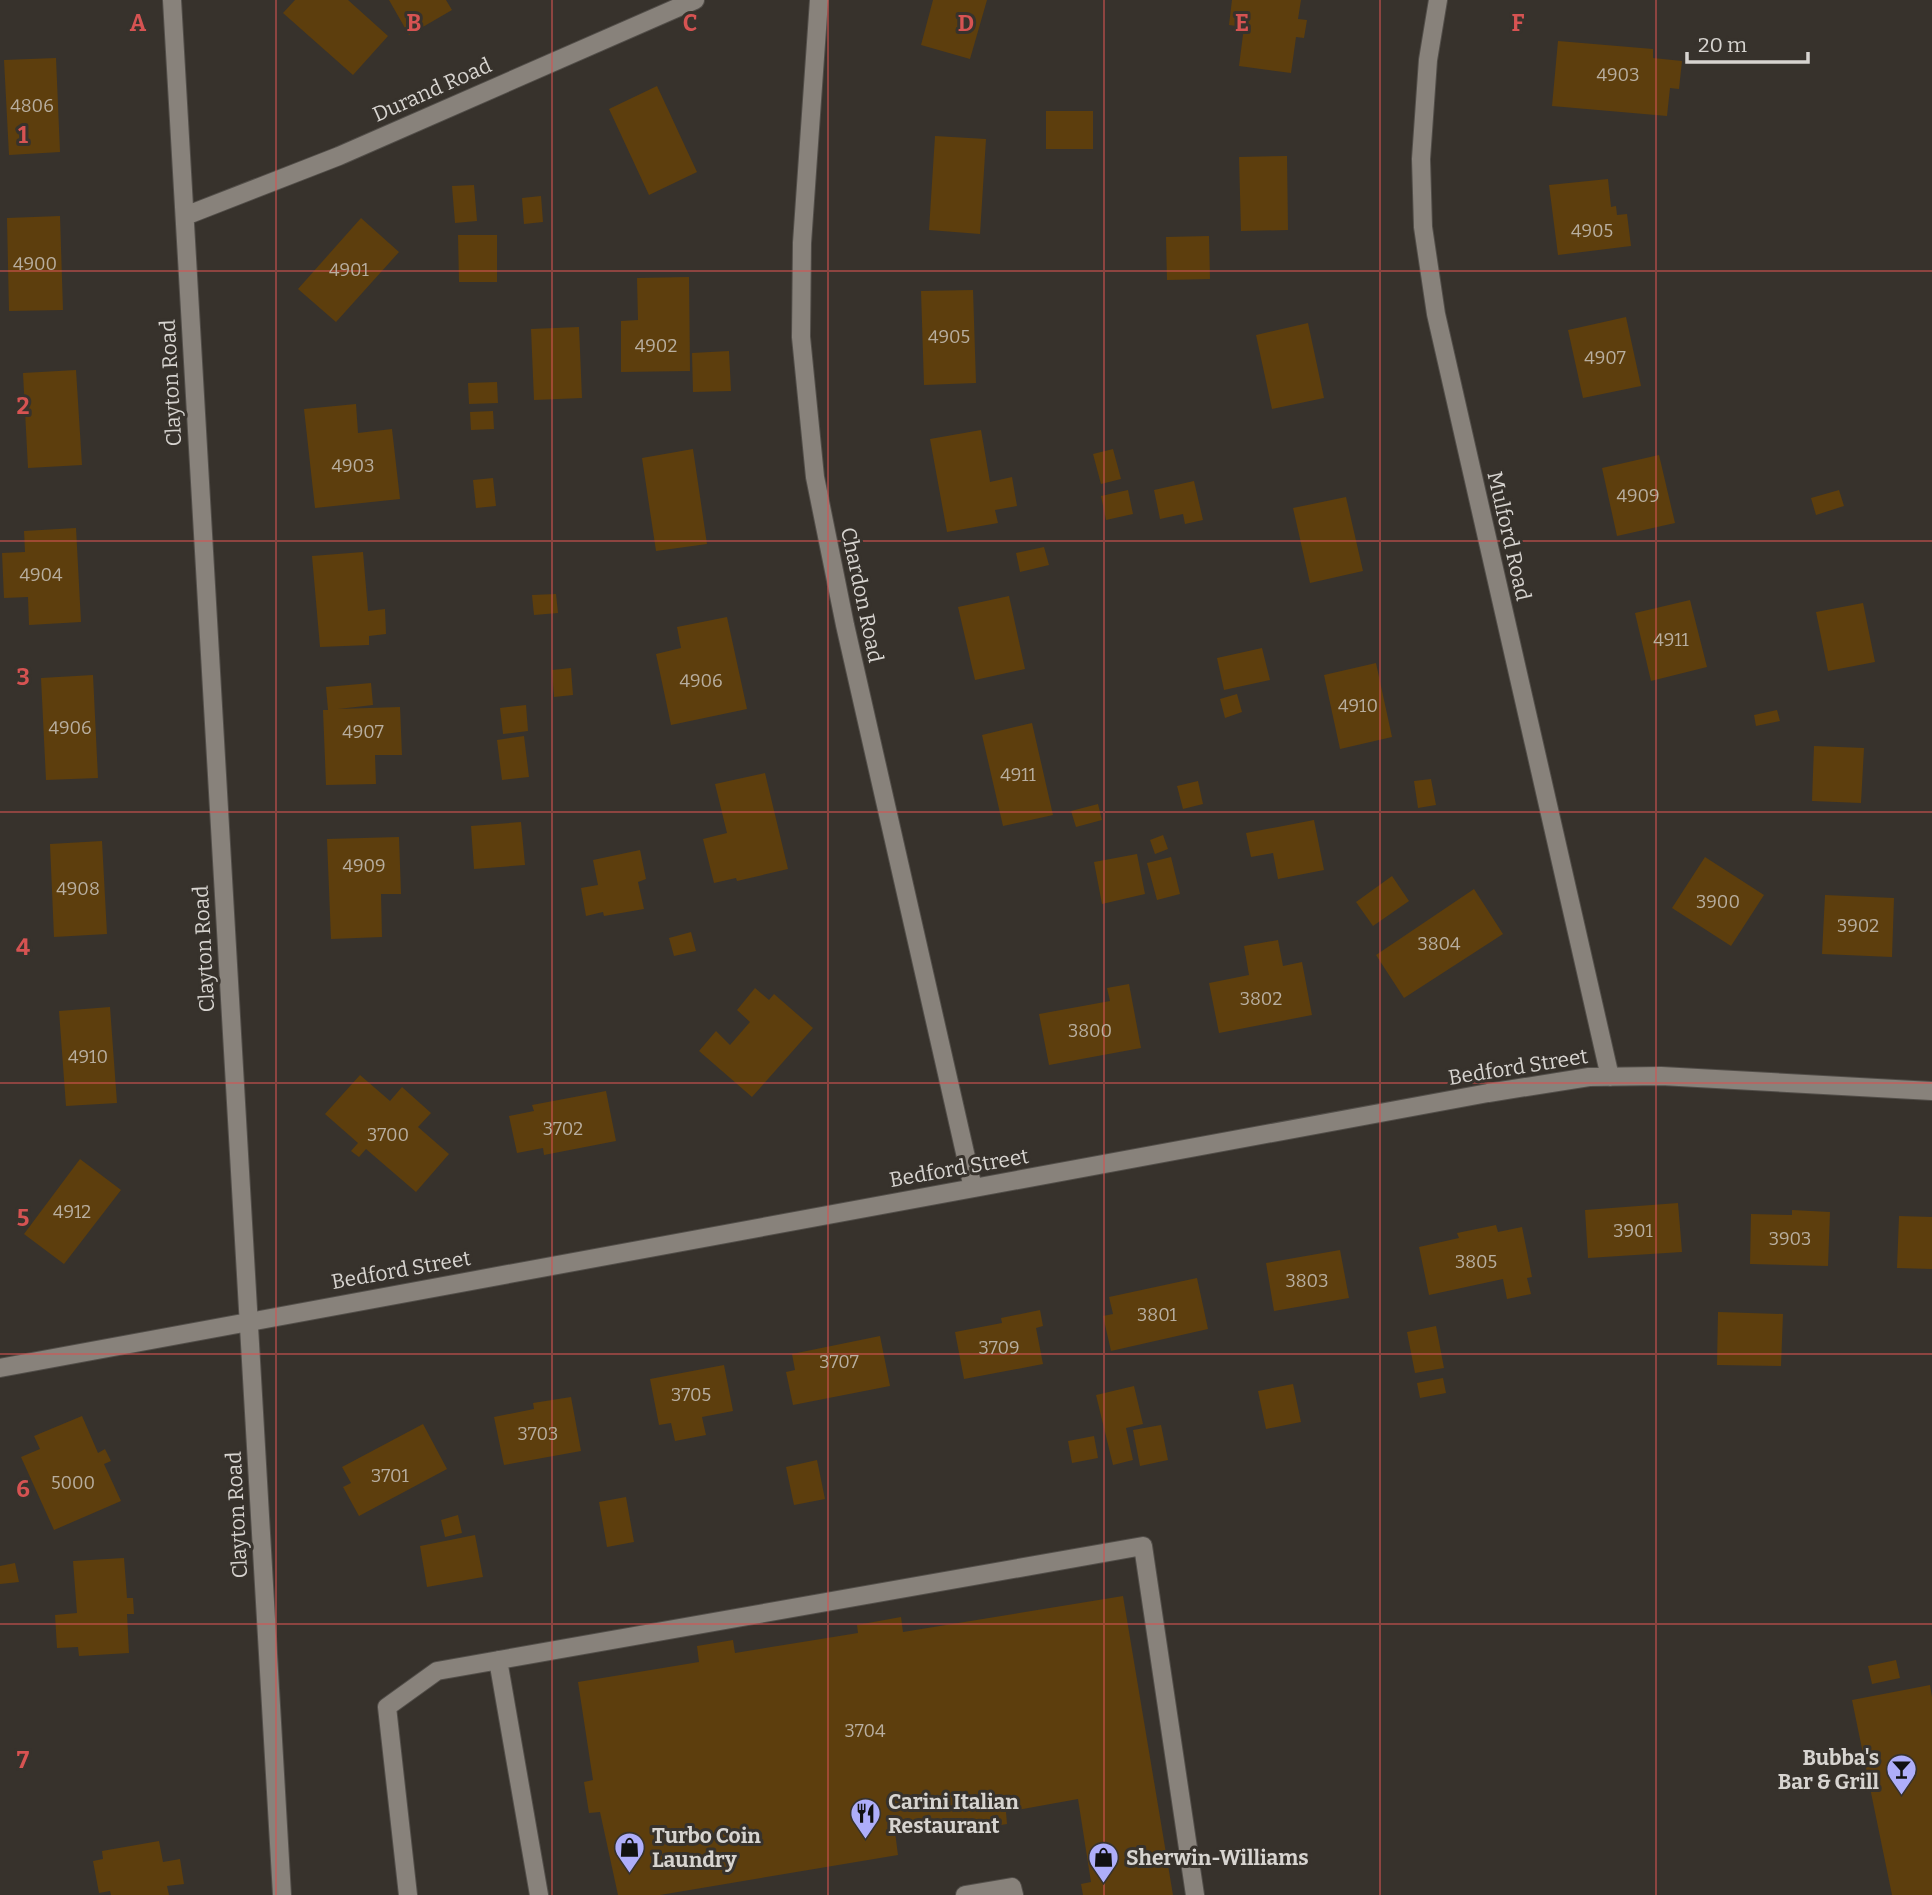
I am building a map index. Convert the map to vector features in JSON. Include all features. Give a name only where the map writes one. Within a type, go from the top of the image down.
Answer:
[{"type":"street","name":"Clayton Road","points":[[172,0],[282,1895]]},
{"type":"street","name":"Durand Road","points":[[185,216],[339,156],[695,0]]},
{"type":"street","name":"Chardon Road","points":[[820,0],[802,243],[801,337],[814,477],[973,1188]]},
{"type":"street","name":"Mulford Road","points":[[1438,0],[1428,60],[1421,159],[1423,227],[1436,314],[1610,1077]]},
{"type":"street","name":"Bedford Street","points":[[0,1368],[1488,1093],[1589,1077],[1661,1076],[1932,1091]]},
{"type":"street","points":[[408,1895],[387,1707],[437,1671],[1143,1546],[1195,1895]]},
{"type":"street","points":[[498,1660],[539,1895]]},
{"type":"street","points":[[965,1895],[1012,1887],[1014,1895]]},
{"type":"building","points":[[295,0],[348,0],[388,36],[353,75],[283,13]]},
{"type":"building","points":[[389,0],[446,0],[452,10],[409,35]]},
{"type":"building","points":[[933,0],[987,0],[970,59],[921,45]]},
{"type":"building","points":[[1232,0],[1301,0],[1298,19],[1307,20],[1304,38],[1296,37],[1291,73],[1239,66],[1244,27],[1229,25]]},
{"type":"building","points":[[1558,41],[1653,49],[1653,58],[1682,61],[1679,89],[1670,88],[1667,116],[1552,106]]},
{"type":"building","points":[[56,58],[60,152],[9,155],[4,60]]},
{"type":"building","points":[[657,86],[697,172],[649,195],[609,109]]},
{"type":"building","points":[[1046,111],[1093,111],[1093,149],[1046,149]]},
{"type":"building","points":[[935,136],[986,139],[980,234],[929,230]]},
{"type":"building","points":[[1287,156],[1288,230],[1241,231],[1239,157]]},
{"type":"building","points":[[1608,179],[1611,207],[1616,206],[1617,215],[1627,214],[1631,246],[1558,255],[1549,185]]},
{"type":"building","points":[[474,185],[477,221],[455,223],[452,186]]},
{"type":"building","points":[[541,196],[543,222],[524,224],[522,198]]},
{"type":"building","points":[[60,216],[63,310],[9,311],[7,218]]},
{"type":"building","points":[[361,218],[399,252],[336,322],[298,289]]},
{"type":"building","points":[[458,235],[497,235],[497,282],[459,282]]},
{"type":"building","points":[[1209,236],[1210,279],[1167,280],[1166,237]]},
{"type":"building","points":[[689,277],[690,371],[621,372],[621,321],[638,320],[637,278]]},
{"type":"building","points":[[973,290],[976,383],[924,385],[921,291]]},
{"type":"building","points":[[1626,317],[1641,386],[1583,398],[1568,330]]},
{"type":"building","points":[[1308,323],[1324,398],[1272,409],[1256,335]]},
{"type":"building","points":[[579,327],[582,398],[534,400],[531,329]]},
{"type":"building","points":[[729,351],[731,391],[693,392],[692,353]]},
{"type":"building","points":[[76,370],[82,465],[28,468],[23,373]]},
{"type":"building","points":[[497,382],[498,403],[469,404],[468,383]]},
{"type":"building","points":[[356,404],[358,433],[392,429],[400,499],[315,508],[304,409]]},
{"type":"building","points":[[493,411],[494,429],[471,430],[470,412]]},
{"type":"building","points":[[981,430],[990,482],[1012,477],[1017,506],[995,510],[998,523],[947,532],[930,439]]},
{"type":"building","points":[[693,449],[707,544],[656,551],[642,458]]},
{"type":"building","points":[[1113,449],[1121,479],[1101,484],[1093,454]]},
{"type":"building","points":[[1659,455],[1675,523],[1617,536],[1602,468]]},
{"type":"building","points":[[493,478],[496,506],[476,508],[473,480]]},
{"type":"building","points":[[1194,481],[1203,520],[1185,524],[1183,514],[1160,519],[1154,490]]},
{"type":"building","points":[[1128,490],[1133,514],[1106,520],[1101,496]]},
{"type":"building","points":[[1839,490],[1844,506],[1816,515],[1811,498]]},
{"type":"building","points":[[1346,497],[1363,571],[1310,583],[1293,508]]},
{"type":"building","points":[[76,528],[81,622],[29,625],[28,597],[4,598],[2,553],[25,552],[24,531]]},
{"type":"building","points":[[1044,547],[1049,565],[1020,572],[1016,553]]},
{"type":"building","points":[[363,552],[368,611],[385,609],[386,634],[369,636],[369,645],[320,647],[312,556]]},
{"type":"building","points":[[556,594],[558,613],[534,615],[532,595]]},
{"type":"building","points":[[1009,596],[1025,669],[975,680],[958,607]]},
{"type":"building","points":[[1690,600],[1707,667],[1651,681],[1635,613]]},
{"type":"building","points":[[1863,603],[1875,662],[1828,671],[1816,612]]},
{"type":"building","points":[[727,617],[747,709],[671,725],[656,654],[681,648],[677,627]]},
{"type":"building","points":[[1262,648],[1270,680],[1224,690],[1217,658]]},
{"type":"building","points":[[1376,663],[1392,737],[1340,749],[1324,675]]},
{"type":"building","points":[[571,668],[573,695],[554,697],[552,670]]},
{"type":"building","points":[[93,675],[98,778],[46,780],[41,678]]},
{"type":"building","points":[[371,683],[373,705],[338,709],[400,707],[402,755],[375,755],[376,784],[326,785],[323,710],[328,710],[326,687]]},
{"type":"building","points":[[1237,694],[1242,712],[1225,718],[1220,699]]},
{"type":"building","points":[[526,705],[528,731],[503,734],[500,708]]},
{"type":"building","points":[[1777,710],[1780,721],[1756,726],[1754,715]]},
{"type":"building","points":[[1032,723],[1053,815],[1003,826],[982,735]]},
{"type":"building","points":[[524,736],[529,777],[502,780],[497,740]]},
{"type":"building","points":[[1814,746],[1864,748],[1861,803],[1812,801]]},
{"type":"building","points":[[765,773],[788,869],[737,881],[736,878],[714,883],[703,839],[727,833],[715,784]]},
{"type":"building","points":[[1431,779],[1436,805],[1418,808],[1414,781]]},
{"type":"building","points":[[1198,781],[1203,804],[1183,809],[1177,786]]},
{"type":"building","points":[[1098,804],[1102,820],[1076,827],[1071,811]]},
{"type":"building","points":[[1314,820],[1324,870],[1278,879],[1273,853],[1251,857],[1246,833]]},
{"type":"building","points":[[521,822],[525,865],[474,869],[471,826]]},
{"type":"building","points":[[1163,835],[1168,849],[1155,854],[1150,840]]},
{"type":"building","points":[[399,837],[401,894],[381,894],[382,937],[331,939],[327,839]]},
{"type":"building","points":[[102,841],[107,934],[54,937],[50,844]]},
{"type":"building","points":[[640,850],[646,879],[638,882],[644,909],[604,916],[603,912],[586,916],[581,888],[598,885],[593,860]]},
{"type":"building","points":[[1137,854],[1145,894],[1102,904],[1094,862]]},
{"type":"building","points":[[1171,857],[1180,894],[1157,900],[1147,863]]},
{"type":"building","points":[[1705,857],[1764,895],[1731,946],[1672,908]]},
{"type":"building","points":[[1392,876],[1409,901],[1373,926],[1356,902]]},
{"type":"building","points":[[1474,889],[1503,934],[1404,998],[1376,955]]},
{"type":"building","points":[[1825,895],[1894,898],[1892,957],[1822,954]]},
{"type":"building","points":[[691,932],[696,951],[674,956],[669,938]]},
{"type":"building","points":[[1278,940],[1283,966],[1302,962],[1312,1015],[1219,1033],[1209,983],[1249,975],[1244,946]]},
{"type":"building","points":[[1129,984],[1141,1048],[1049,1065],[1039,1014],[1110,1001],[1107,988]]},
{"type":"building","points":[[755,988],[769,1000],[774,994],[813,1028],[752,1097],[699,1051],[716,1031],[730,1045],[750,1022],[737,1010]]},
{"type":"building","points":[[110,1007],[117,1103],[66,1106],[59,1011]]},
{"type":"building","points":[[360,1075],[390,1101],[402,1087],[431,1113],[418,1127],[449,1154],[416,1192],[366,1149],[359,1157],[351,1151],[358,1143],[325,1114]]},
{"type":"building","points":[[606,1091],[616,1141],[544,1155],[543,1148],[517,1153],[509,1116],[534,1111],[532,1105]]},
{"type":"building","points":[[80,1159],[121,1190],[64,1264],[24,1234]]},
{"type":"building","points":[[1678,1203],[1682,1252],[1588,1258],[1585,1210]]},
{"type":"building","points":[[1792,1210],[1830,1212],[1828,1266],[1750,1264],[1751,1214],[1792,1215]]},
{"type":"building","points":[[1899,1216],[1932,1217],[1932,1269],[1897,1268]]},
{"type":"building","points":[[1496,1225],[1498,1232],[1522,1227],[1532,1277],[1527,1278],[1531,1294],[1507,1299],[1503,1279],[1429,1295],[1419,1247],[1459,1238],[1457,1233]]},
{"type":"building","points":[[1340,1250],[1349,1298],[1274,1311],[1266,1263]]},
{"type":"building","points":[[1197,1278],[1208,1329],[1111,1351],[1103,1316],[1113,1314],[1109,1297]]},
{"type":"building","points":[[1040,1310],[1043,1326],[1036,1328],[1043,1364],[964,1379],[955,1332],[1002,1323],[1001,1318]]},
{"type":"building","points":[[1718,1312],[1783,1314],[1781,1366],[1717,1365]]},
{"type":"building","points":[[1436,1326],[1444,1368],[1415,1373],[1407,1332]]},
{"type":"building","points":[[880,1336],[890,1386],[793,1405],[786,1372],[795,1370],[792,1354]]},
{"type":"building","points":[[724,1365],[733,1411],[702,1417],[706,1435],[675,1441],[671,1423],[659,1425],[650,1379]]},
{"type":"building","points":[[1443,1378],[1446,1393],[1420,1398],[1417,1383]]},
{"type":"building","points":[[1293,1384],[1301,1422],[1266,1429],[1258,1391]]},
{"type":"building","points":[[1134,1386],[1143,1424],[1126,1428],[1133,1460],[1113,1465],[1096,1395]]},
{"type":"building","points":[[571,1397],[581,1451],[504,1465],[494,1417],[534,1409],[533,1403]]},
{"type":"building","points":[[82,1416],[98,1453],[105,1449],[111,1461],[104,1464],[121,1501],[54,1530],[21,1457],[40,1449],[34,1436]]},
{"type":"building","points":[[423,1424],[447,1469],[359,1516],[343,1487],[351,1483],[342,1467]]},
{"type":"building","points":[[1161,1425],[1168,1460],[1140,1466],[1133,1430]]},
{"type":"building","points":[[1094,1436],[1098,1458],[1072,1463],[1068,1441]]},
{"type":"building","points":[[817,1460],[825,1499],[794,1505],[786,1467]]},
{"type":"building","points":[[626,1497],[634,1542],[607,1547],[599,1502]]},
{"type":"building","points":[[458,1515],[462,1533],[445,1537],[441,1520]]},
{"type":"building","points":[[475,1535],[483,1577],[427,1587],[420,1546]]},
{"type":"building","points":[[124,1558],[127,1598],[133,1598],[134,1614],[127,1614],[129,1653],[79,1656],[78,1647],[57,1648],[55,1615],[77,1613],[73,1561]]},
{"type":"building","points":[[15,1563],[19,1582],[0,1584],[0,1566]]},
{"type":"building","points":[[1123,1596],[1173,1895],[1083,1895],[1081,1884],[1091,1882],[1078,1799],[1006,1812],[1007,1824],[978,1829],[976,1819],[895,1832],[898,1855],[660,1895],[618,1895],[600,1812],[589,1813],[584,1782],[593,1780],[578,1682],[699,1662],[697,1646],[733,1640],[735,1653],[858,1633],[857,1625],[901,1617],[903,1632]]},
{"type":"building","points":[[1896,1660],[1900,1678],[1872,1684],[1868,1666]]},
{"type":"building","name":"Bubba's Bar & Grill","points":[[1930,1685],[1932,1895],[1892,1895],[1852,1700]]},
{"type":"building","points":[[159,1841],[163,1862],[180,1859],[184,1884],[167,1886],[169,1895],[111,1895],[110,1891],[99,1893],[93,1861],[103,1859],[102,1851]]},
{"type":"place","name":"Bubba's Bar & Grill","points":[[1902,1797]]},
{"type":"place","name":"Carini Italian Restaurant","points":[[865,1841]]},
{"type":"place","name":"Turbo Coin Laundry","points":[[629,1875]]},
{"type":"place","name":"Sherwin-Williams","points":[[1103,1885]]}]
